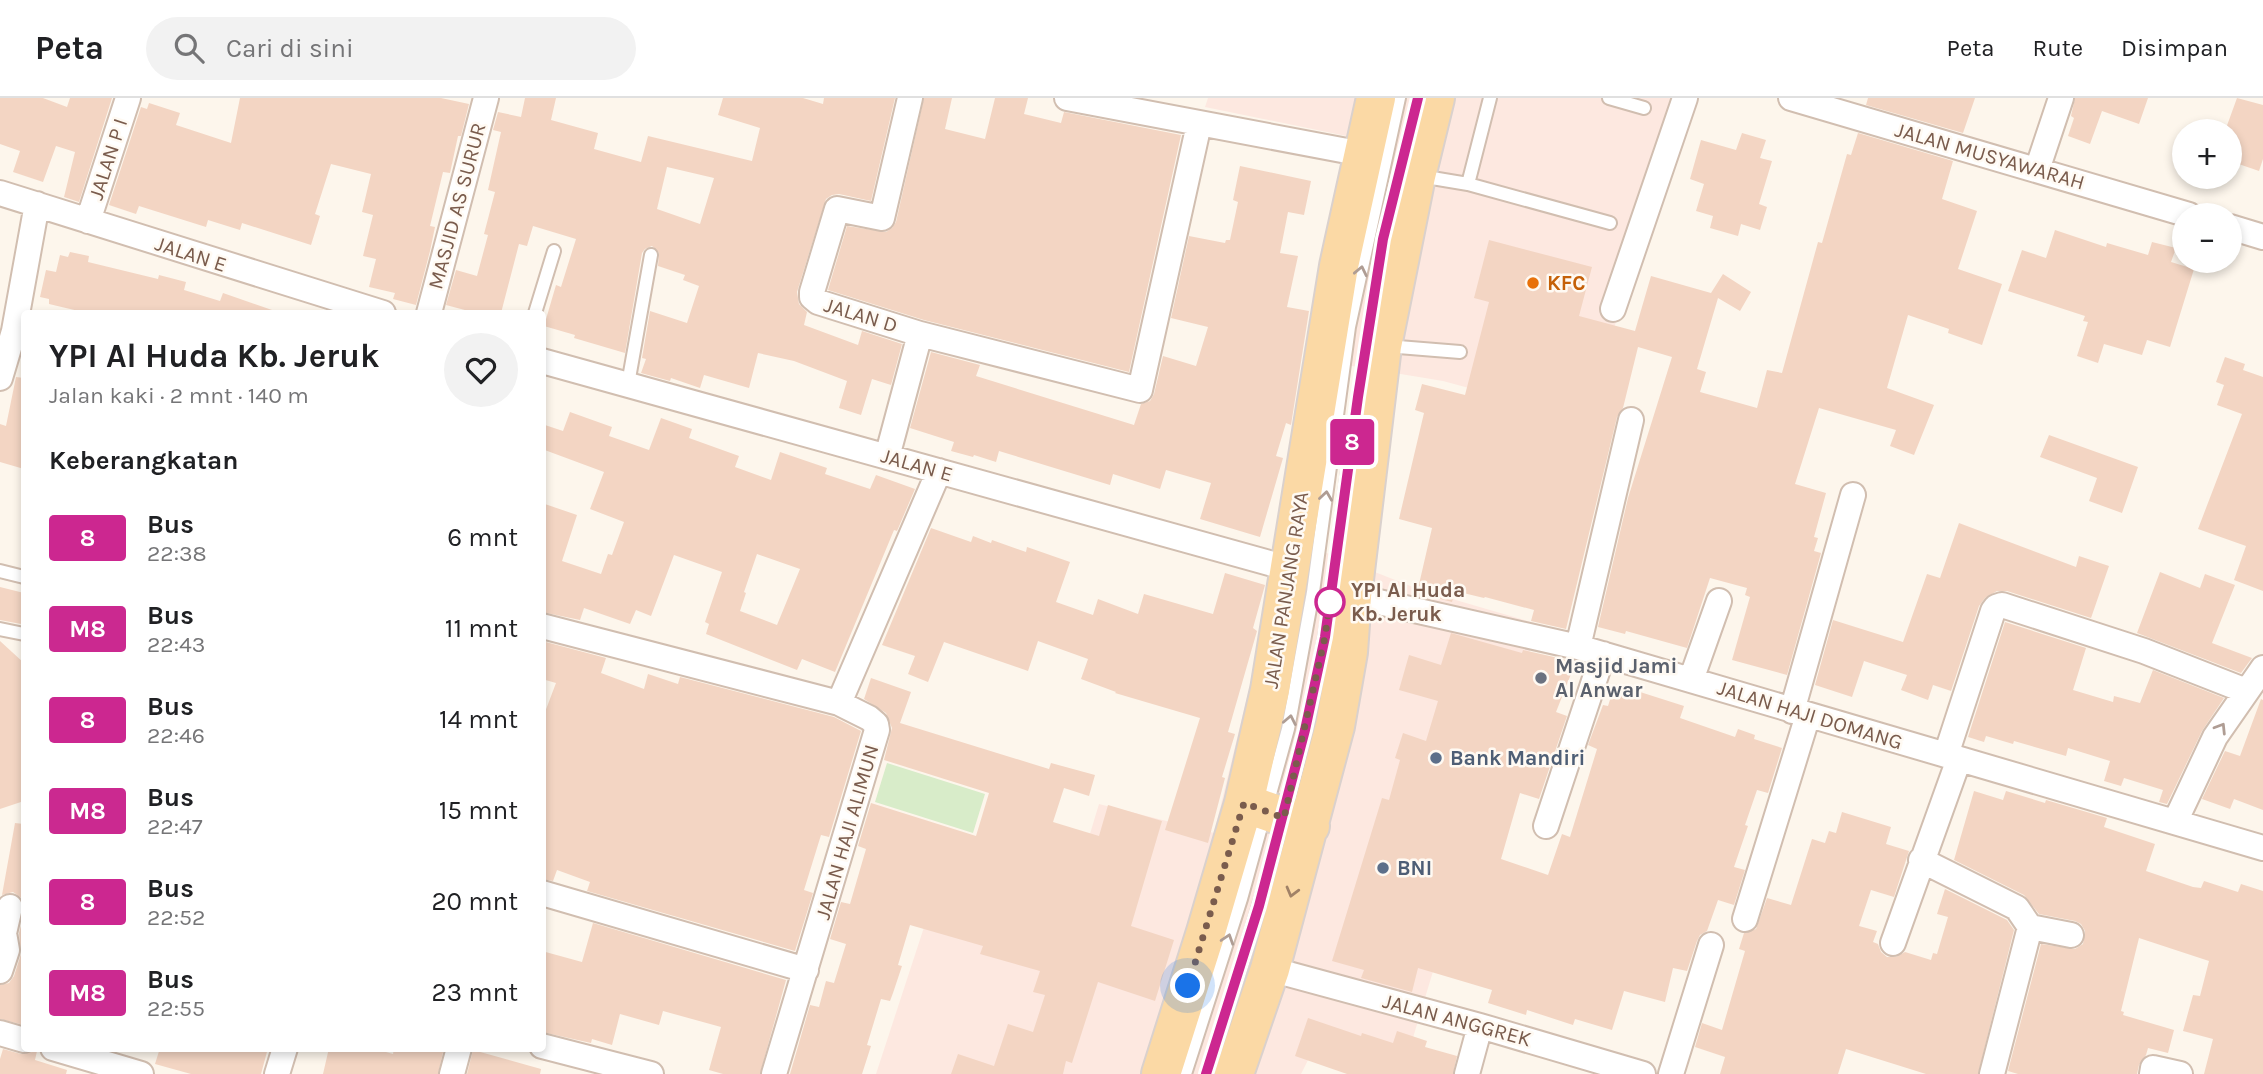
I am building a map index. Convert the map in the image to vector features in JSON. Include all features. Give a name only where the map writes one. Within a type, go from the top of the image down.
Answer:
[{"type":"main road","name":"JALAN PANJANG RAYA","points":[[1234,1074],[1270,969],[1276,814],[1270,690],[1337,279],[1376,98]]},
{"type":"main road","name":"JALAN PANJANG RAYA","points":[[1161,1074],[1206,932],[1276,814],[1335,726],[1349,652],[1382,346],[1404,189],[1435,98]]},
{"type":"street","name":"JALAN P I","points":[[88,221],[128,98]]},
{"type":"street","name":"MASJID AS SURUR","points":[[430,310],[486,98]]},
{"type":"street","name":"JALAN D","points":[[887,457],[920,334],[818,302],[811,297],[837,209],[882,218],[910,98]]},
{"type":"street","points":[[1067,98],[1144,105],[1199,124],[1363,154]]},
{"type":"street","points":[[1613,309],[1685,98]]},
{"type":"street","name":"JALAN MUSYAWARAH","points":[[1791,98],[2172,210]]},
{"type":"street","points":[[2037,170],[2061,98]]},
{"type":"street","points":[[920,334],[1140,390],[1199,124]]},
{"type":"street","name":"JALAN E","points":[[0,193],[373,310]]},
{"type":"street","points":[[0,378],[20,301],[37,204]]},
{"type":"street","points":[[2242,231],[2263,237]]},
{"type":"street","name":"JALAN E","points":[[546,362],[1291,569]]},
{"type":"street","points":[[1578,647],[1631,420]]},
{"type":"street","points":[[839,703],[939,471]]},
{"type":"street","points":[[1745,919],[1800,713],[1853,495]]},
{"type":"street","name":"JALAN HAJI DOMANG","points":[[1353,596],[1604,654],[2263,848]]},
{"type":"street","points":[[1691,680],[1719,601]]},
{"type":"street","points":[[1893,943],[1922,860],[1993,611],[2002,605],[2144,651],[2245,691]]},
{"type":"street","name":"JALAN HAJI ALIMUN","points":[[546,627],[839,703],[872,720],[877,728],[774,1074]]},
{"type":"street","points":[[1546,826],[1604,654]]},
{"type":"street","points":[[2175,822],[2215,737],[2263,668]]},
{"type":"street","points":[[1922,860],[2017,908],[2030,927],[2071,935]]},
{"type":"street","points":[[546,894],[806,970]]},
{"type":"street","points":[[0,971],[7,950],[4,933],[11,906]]},
{"type":"street","points":[[1992,1074],[2030,927]]},
{"type":"street","points":[[1671,1074],[1711,945]]},
{"type":"street","name":"JALAN ANGGREK","points":[[1270,969],[1643,1074]]},
{"type":"street","points":[[1467,1074],[1480,1026]]},
{"type":"street","points":[[0,1033],[21,1039]]},
{"type":"street","points":[[546,1047],[651,1074]]},
{"type":"street","points":[[67,1052],[141,1074]]},
{"type":"street","points":[[277,1074],[284,1052]]},
{"type":"street","points":[[452,1074],[458,1052]]},
{"type":"street","points":[[2152,1074],[2153,1068],[2180,1074]]},
{"type":"lane","points":[[1206,1074],[1259,906],[1312,592],[1349,327],[1399,98]]},
{"type":"lane","points":[[1468,184],[1490,98]]},
{"type":"lane","points":[[1609,98],[1644,108]]},
{"type":"lane","points":[[1377,279],[1404,189],[1468,184],[1610,223]]},
{"type":"lane","points":[[536,310],[554,251]]},
{"type":"lane","points":[[628,384],[651,256]]},
{"type":"lane","points":[[1382,346],[1460,352]]},
{"type":"lane","points":[[1185,1074],[1241,899],[1276,814],[1325,637],[1351,449]]},
{"type":"lane","points":[[0,571],[21,577]]},
{"type":"lane","points":[[0,629],[21,633]]},
{"type":"shaded area","points":[[1208,98],[1692,98],[1583,419],[1443,381],[1310,359],[1356,138],[1205,107]]},
{"type":"shaded area","points":[[1286,537],[1418,589],[1538,624],[1402,1074],[1308,1060],[1301,1074],[876,1074],[947,857],[1072,893],[1099,804],[1214,833]]},
{"type":"green space","points":[[887,763],[985,794],[973,833],[875,802]]},
{"type":"building","points":[[0,98],[43,98],[67,107],[70,98],[112,98],[79,202],[64,197],[75,152],[56,146],[43,182],[13,172],[20,151],[0,144]]},
{"type":"building","points":[[240,98],[441,98],[469,104],[461,136],[458,136],[450,173],[443,172],[430,226],[435,227],[416,305],[393,299],[395,293],[369,287],[376,259],[363,256],[373,215],[362,212],[371,174],[331,164],[315,214],[320,216],[311,245],[242,223],[240,230],[208,220],[206,227],[139,206],[136,214],[109,205],[141,107],[147,109],[149,103],[180,113],[176,125],[231,143]]},
{"type":"building","points":[[525,98],[556,98],[551,120],[598,133],[594,149],[641,162],[648,136],[752,161],[760,128],[718,115],[723,98],[803,98],[823,104],[824,98],[895,98],[871,201],[839,194],[826,199],[797,292],[799,304],[807,312],[804,325],[858,345],[862,331],[902,344],[891,385],[872,379],[861,415],[839,408],[847,381],[794,361],[758,353],[749,388],[704,375],[700,388],[671,378],[670,381],[641,373],[646,359],[642,358],[650,311],[687,323],[699,286],[683,280],[685,275],[658,266],[659,253],[652,246],[642,253],[625,353],[546,327],[556,285],[561,287],[576,239],[533,226],[527,246],[519,244],[502,310],[465,310],[446,305],[456,270],[477,276],[488,235],[484,234],[495,192],[488,190],[501,132],[493,130],[498,112],[521,117]],"holes":[[[667,167],[714,178],[700,224],[657,209]]]},
{"type":"building","points":[[924,98],[952,98],[945,129],[985,139],[995,98],[1028,98],[1024,114],[1061,123],[1064,112],[1181,135],[1129,372],[924,320],[828,290],[847,226],[886,232],[896,222]]},
{"type":"building","points":[[1868,98],[1975,98],[1963,133],[1866,105]]},
{"type":"building","points":[[2075,98],[2148,98],[2139,124],[2102,111],[2090,144],[2068,136],[2074,118],[2071,116]]},
{"type":"building","points":[[2237,98],[2263,105],[2263,159],[2259,171],[2242,165],[2242,119],[2229,119]]},
{"type":"building","points":[[1742,133],[1766,140],[1760,158],[1772,161],[1759,204],[1767,207],[1760,230],[1741,224],[1738,236],[1710,228],[1713,216],[1696,211],[1704,184],[1690,179],[1701,140],[1736,150]]},
{"type":"building","points":[[1858,133],[1953,161],[1942,199],[1977,211],[1958,269],[2002,284],[1982,345],[1948,333],[1949,329],[1908,315],[1887,388],[1934,405],[1914,455],[1890,446],[1896,430],[1819,408],[1795,484],[1826,493],[1814,537],[1818,538],[1814,551],[1821,553],[1787,675],[1732,660],[1750,597],[1745,595],[1747,588],[1710,578],[1687,648],[1626,631],[1625,634],[1598,627],[1628,498],[1672,357],[1638,347],[1623,408],[1617,417],[1566,629],[1531,621],[1534,610],[1485,597],[1455,591],[1452,602],[1417,593],[1432,528],[1399,519],[1424,413],[1415,410],[1422,384],[1465,395],[1489,302],[1474,298],[1489,240],[1592,267],[1579,316],[1635,331],[1651,276],[1711,293],[1723,274],[1751,292],[1740,311],[1718,298],[1697,369],[1706,372],[1700,392],[1757,408],[1767,370],[1782,373],[1818,242],[1822,243],[1847,154],[1851,155]]},
{"type":"building","points":[[1240,166],[1311,181],[1304,215],[1288,212],[1280,253],[1298,256],[1287,307],[1309,311],[1291,425],[1286,423],[1276,456],[1283,458],[1260,537],[1200,519],[1211,483],[1166,470],[1160,489],[1113,474],[1110,485],[999,451],[996,462],[951,451],[954,442],[910,428],[931,352],[980,365],[976,376],[1134,425],[1141,404],[1150,401],[1154,394],[1163,356],[1196,366],[1208,327],[1171,318],[1189,236],[1225,243],[1230,240],[1238,202],[1233,200]]},
{"type":"building","points":[[2055,230],[2106,247],[2107,243],[2148,255],[2152,242],[2172,247],[2172,273],[2193,273],[2170,347],[2147,340],[2142,355],[2104,344],[2098,363],[2077,356],[2088,322],[2083,321],[2085,316],[2008,291],[2022,250],[2046,258]]},
{"type":"building","points":[[70,252],[89,256],[88,262],[158,279],[159,275],[186,282],[184,290],[220,301],[223,293],[272,310],[74,310],[49,304],[49,299],[40,297],[46,270],[56,272],[60,255],[68,257]]},
{"type":"building","points":[[2225,357],[2245,364],[2243,370],[2263,377],[2263,591],[2234,580],[2246,546],[2198,529],[2242,414],[2217,405],[2224,385],[2216,382]]},
{"type":"building","points":[[16,377],[21,378],[21,468],[0,462],[0,424],[6,426]]},
{"type":"building","points":[[570,412],[612,427],[609,436],[649,450],[661,418],[692,429],[689,438],[739,456],[735,467],[771,480],[780,452],[827,468],[825,474],[870,489],[876,475],[915,489],[897,531],[894,530],[835,672],[802,659],[797,670],[706,634],[709,624],[705,622],[722,572],[674,555],[651,616],[636,610],[630,624],[584,608],[580,620],[546,613],[546,504],[577,515],[562,561],[601,574],[608,554],[612,555],[624,522],[590,509],[604,472],[546,450],[546,425],[563,431]],"holes":[[[757,554],[800,569],[777,625],[740,611]]]},
{"type":"building","points":[[2049,435],[2138,467],[2122,513],[2089,501],[2097,478],[2040,457]]},
{"type":"building","points":[[1959,523],[2076,567],[2079,556],[2109,566],[2091,618],[2007,591],[1997,591],[1985,598],[1979,606],[1951,691],[1933,685],[1928,700],[1901,690],[1907,675],[1864,661],[1852,697],[1815,685],[1833,620],[1903,642],[1927,574],[1940,578]]},
{"type":"building","points":[[931,528],[971,542],[973,536],[1026,552],[1027,547],[1070,562],[1056,602],[1093,615],[1098,599],[1138,614],[1144,594],[1213,614],[1225,573],[1265,585],[1253,628],[1257,631],[1228,732],[1235,734],[1222,777],[1225,778],[1208,843],[1165,830],[1200,718],[1115,693],[1081,679],[1088,659],[1038,641],[1028,671],[944,642],[928,682],[908,674],[915,656],[882,645]]},
{"type":"building","points":[[2160,572],[2200,588],[2205,574],[2235,585],[2212,643],[2252,658],[2241,673],[2137,633]]},
{"type":"building","points":[[0,587],[21,592],[21,624],[0,620]]},
{"type":"building","points":[[2005,622],[2086,648],[2073,690],[2113,702],[2114,696],[2140,703],[2153,670],[2224,698],[2202,731],[2167,804],[2159,802],[2163,790],[2124,778],[2121,786],[2104,781],[2110,761],[2068,748],[2066,756],[2014,741],[2013,744],[1986,736],[1984,742],[1968,737]]},
{"type":"building","points":[[1451,633],[1522,653],[1523,650],[1575,664],[1556,712],[1567,716],[1539,799],[1520,793],[1501,859],[1548,875],[1562,834],[1570,837],[1597,749],[1588,745],[1603,705],[1608,706],[1615,684],[1684,706],[1680,718],[1735,737],[1738,729],[1755,735],[1754,739],[1782,748],[1768,793],[1757,790],[1745,825],[1748,826],[1734,867],[1745,870],[1734,905],[1718,900],[1707,931],[1700,935],[1697,941],[1687,971],[1673,968],[1665,1002],[1624,991],[1612,1030],[1575,1019],[1573,1025],[1527,1010],[1526,1015],[1488,1003],[1492,990],[1418,968],[1412,992],[1361,978],[1364,970],[1332,961],[1382,798],[1389,800],[1400,760],[1395,758],[1403,733],[1426,741],[1438,701],[1399,690],[1409,655],[1441,665]]},
{"type":"building","points":[[0,641],[21,660],[21,802],[0,809]]},
{"type":"building","points":[[546,642],[606,658],[601,673],[644,689],[648,674],[678,684],[680,677],[834,717],[861,731],[829,837],[821,835],[804,890],[813,893],[795,951],[587,891],[590,882],[557,870],[553,881],[546,880],[546,709],[556,683],[546,680]]},
{"type":"building","points":[[871,678],[911,692],[900,723],[1049,769],[1051,763],[1095,775],[1089,796],[1064,788],[1053,822],[1099,836],[1108,805],[1162,821],[1131,926],[1174,940],[1155,1001],[1098,982],[1072,1063],[1066,1061],[1063,1074],[951,1074],[958,1054],[994,1066],[1008,1024],[1033,1032],[1045,995],[1033,992],[1040,971],[980,954],[983,946],[910,925],[898,965],[902,966],[890,1001],[881,999],[867,1045],[871,1046],[862,1074],[790,1074],[810,1005],[819,1007],[826,981],[834,983],[846,944],[830,939],[841,902],[850,904],[866,849],[858,846],[871,803],[976,836],[989,793],[884,760],[892,728],[886,713],[864,699]]},
{"type":"building","points":[[2261,699],[2263,810],[2234,799],[2230,809],[2202,799],[2225,751],[2240,756]]},
{"type":"building","points":[[1974,791],[2003,800],[2006,791],[2107,818],[2104,827],[2155,844],[2146,871],[2193,887],[2201,888],[2204,881],[2238,892],[2241,884],[2263,891],[2263,1074],[2204,1074],[2213,1039],[2183,1031],[2193,995],[2200,996],[2209,961],[2139,938],[2121,1011],[2124,1012],[2123,1015],[2174,1030],[2168,1053],[2148,1048],[2137,1074],[2018,1074],[2008,1071],[2041,944],[2075,949],[2083,944],[2085,931],[2081,924],[2075,921],[2039,914],[2024,895],[1954,860]]},
{"type":"building","points":[[1842,812],[1891,827],[1886,844],[1909,851],[1894,897],[1871,890],[1859,926],[1877,931],[1873,942],[1878,944],[1887,957],[1896,957],[1905,952],[1931,960],[1933,953],[1937,954],[1948,917],[1937,914],[1945,889],[2007,920],[2014,930],[1978,1074],[1926,1074],[1846,1049],[1838,1074],[1720,1074],[1725,1057],[1695,1047],[1702,1023],[1722,1030],[1745,951],[1739,949],[1744,933],[1756,929],[1767,898],[1791,905],[1812,839],[1825,843],[1829,831],[1836,833]]},
{"type":"building","points":[[15,823],[21,824],[21,898],[13,892],[2,895]]},
{"type":"building","points":[[593,923],[786,980],[760,1074],[723,1074],[709,1070],[721,1027],[663,1011],[659,1025],[620,1014],[612,1045],[592,1039],[591,1043],[546,1033],[546,952],[582,962]]},
{"type":"building","points":[[21,954],[21,1024],[0,1019],[0,985],[9,983]]},
{"type":"building","points":[[1308,1018],[1361,1036],[1362,1033],[1393,1043],[1397,1031],[1427,1041],[1425,1047],[1457,1056],[1453,1074],[1347,1074],[1295,1056]]},
{"type":"building","points":[[3,1049],[21,1054],[37,1052],[35,1060],[67,1070],[66,1074],[0,1074]]},
{"type":"building","points":[[159,1052],[267,1052],[261,1074],[191,1074],[155,1064]]},
{"type":"building","points":[[328,1052],[443,1052],[438,1074],[323,1074]]},
{"type":"building","points":[[472,1052],[541,1069],[540,1074],[467,1074]]},
{"type":"bus line","name":"8","points":[[1206,1074],[1259,906],[1305,730],[1325,637],[1383,239],[1418,98]]},
{"type":"place","name":"KFC","points":[[1533,283]]},
{"type":"place","name":"YPI Al Huda Kb. Jeruk","points":[[1330,602]]},
{"type":"place","name":"Masjid Jami Al Anwar","points":[[1541,678]]},
{"type":"place","name":"Bank Mandiri","points":[[1436,758]]},
{"type":"place","name":"BNI","points":[[1383,868]]},
{"type":"route","points":[[1188,986],[1244,803],[1284,818],[1325,637],[1331,592],[1330,602]]}]
